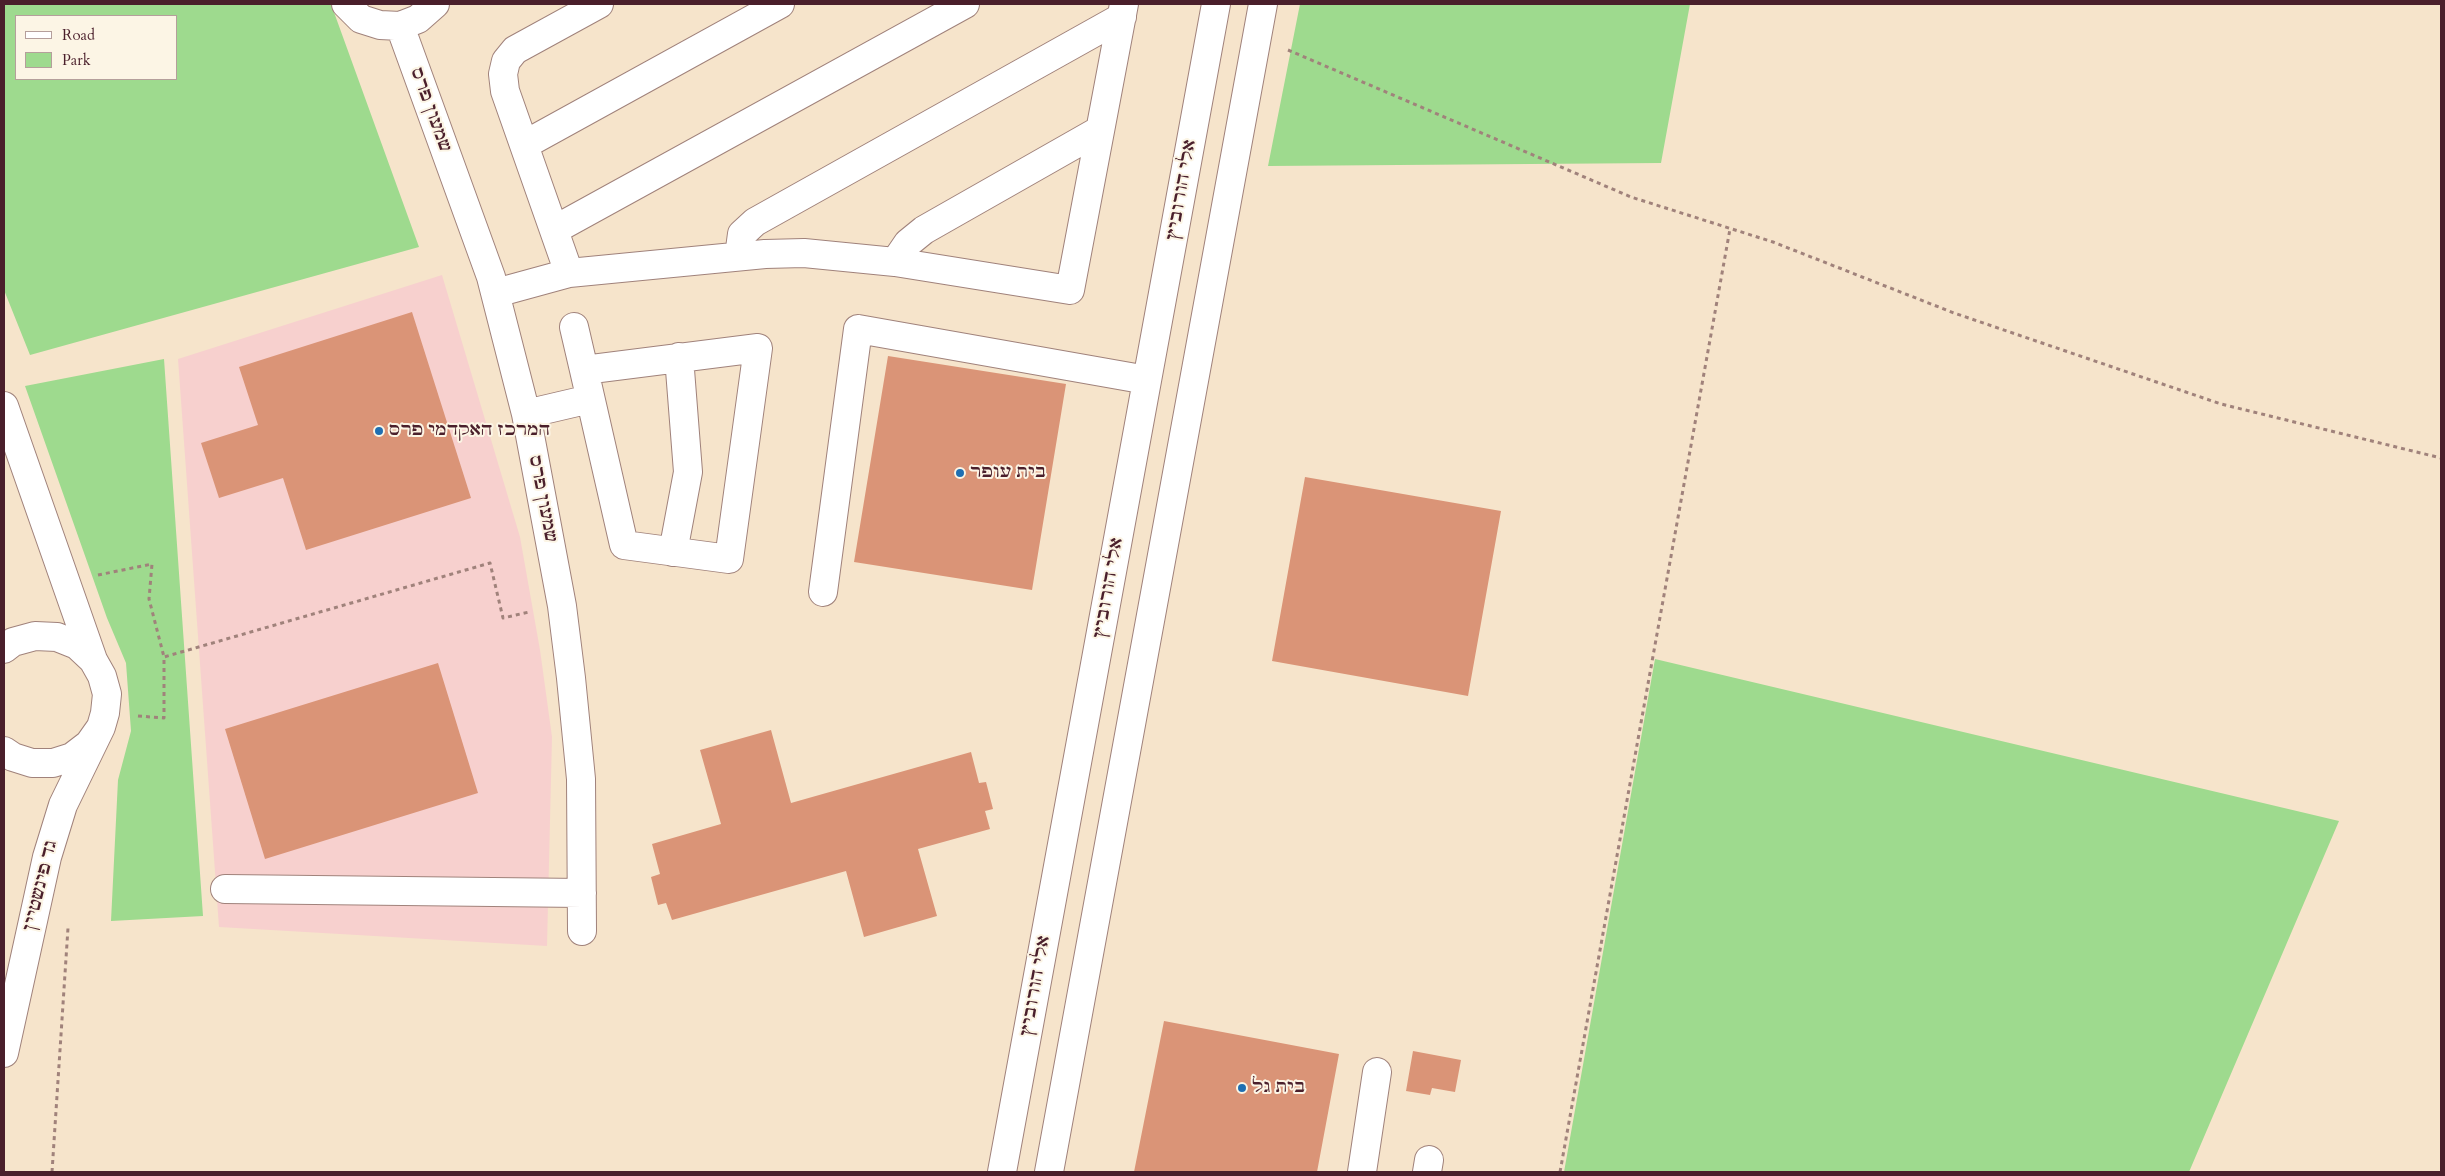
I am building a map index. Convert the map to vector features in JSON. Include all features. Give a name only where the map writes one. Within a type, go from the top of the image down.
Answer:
[{"type":"street","points":[[346,4],[361,19],[380,25],[400,26],[418,19],[435,4]]},
{"type":"street","points":[[569,273],[505,91],[503,74],[506,61],[516,50],[599,4]]},
{"type":"street","points":[[524,145],[780,4]]},
{"type":"street","points":[[554,230],[965,4]]},
{"type":"street","name":"אלי הורוביץ","points":[[1002,1172],[1216,4]]},
{"type":"street","points":[[1049,1172],[1263,4]]},
{"type":"street","points":[[496,293],[569,273],[739,256],[804,253],[895,262],[1070,290],[1123,10]]},
{"type":"street","points":[[739,256],[742,234],[755,222],[1123,10]]},
{"type":"street","name":"שמעון פרס","points":[[400,26],[496,293],[526,414],[562,606],[581,779],[582,931]]},
{"type":"street","points":[[895,262],[908,243],[924,230],[1100,130]]},
{"type":"street","points":[[574,327],[624,546],[729,559],[758,348],[584,370]]},
{"type":"street","points":[[823,592],[858,329],[1147,380]]},
{"type":"street","points":[[673,552],[688,472],[679,358]]},
{"type":"street","points":[[526,414],[590,399]]},
{"type":"street","points":[[4,406],[65,582],[93,660],[102,676],[107,694],[103,720],[89,744],[72,757],[53,763],[32,764],[13,758],[4,751]]},
{"type":"street","points":[[4,649],[13,642],[35,636],[57,637],[77,645],[93,660]]},
{"type":"street","name":"גד פינשטיין","points":[[4,1053],[52,840],[63,805],[103,720]]},
{"type":"street","points":[[225,889],[582,893]]},
{"type":"street","points":[[1362,1172],[1377,1072]]},
{"type":"path","points":[[1257,37],[1383,89],[1631,197],[1773,242],[1954,313],[2221,404],[2441,458]]},
{"type":"path","points":[[1560,1172],[1730,229]]},
{"type":"path","points":[[164,657],[490,563],[503,618],[562,606]]},
{"type":"path","points":[[65,582],[152,564],[150,599],[164,657],[164,718],[103,720]]},
{"type":"path","points":[[52,1172],[68,924]]},
{"type":"shaded area","points":[[442,275],[520,537],[540,650],[552,737],[547,946],[219,927],[178,359]]},
{"type":"green space","points":[[4,4],[331,4],[419,247],[30,355],[4,290]]},
{"type":"green space","points":[[1300,4],[1690,4],[1661,163],[1268,166]]},
{"type":"green space","points":[[164,359],[203,916],[111,921],[118,780],[131,731],[126,663],[107,618],[25,386]]},
{"type":"green space","points":[[1655,659],[2339,821],[2189,1172],[1564,1172]]},
{"type":"building","points":[[412,312],[471,498],[306,550],[283,478],[219,498],[201,443],[258,425],[239,367]]},
{"type":"building","name":"בית עופר","points":[[888,356],[1066,384],[1032,590],[854,562]]},
{"type":"building","points":[[1305,477],[1501,511],[1468,696],[1272,661]]},
{"type":"building","points":[[438,663],[478,793],[265,859],[225,729]]},
{"type":"building","points":[[771,730],[791,803],[971,752],[979,783],[986,782],[993,809],[985,811],[990,829],[918,849],[937,916],[864,937],[846,871],[672,920],[666,903],[658,905],[651,877],[660,874],[652,844],[721,824],[700,750]]},
{"type":"building","name":"בית גל","points":[[1164,1021],[1339,1054],[1317,1172],[1134,1172]]},
{"type":"building","points":[[1413,1051],[1461,1060],[1455,1092],[1432,1088],[1430,1095],[1406,1091]]},
{"type":"place","name":"המרכז האקדמי פרס","points":[[379,431]]},
{"type":"place","name":"בית עופר","points":[[960,473]]},
{"type":"place","name":"בית גל","points":[[1242,1088]]}]
